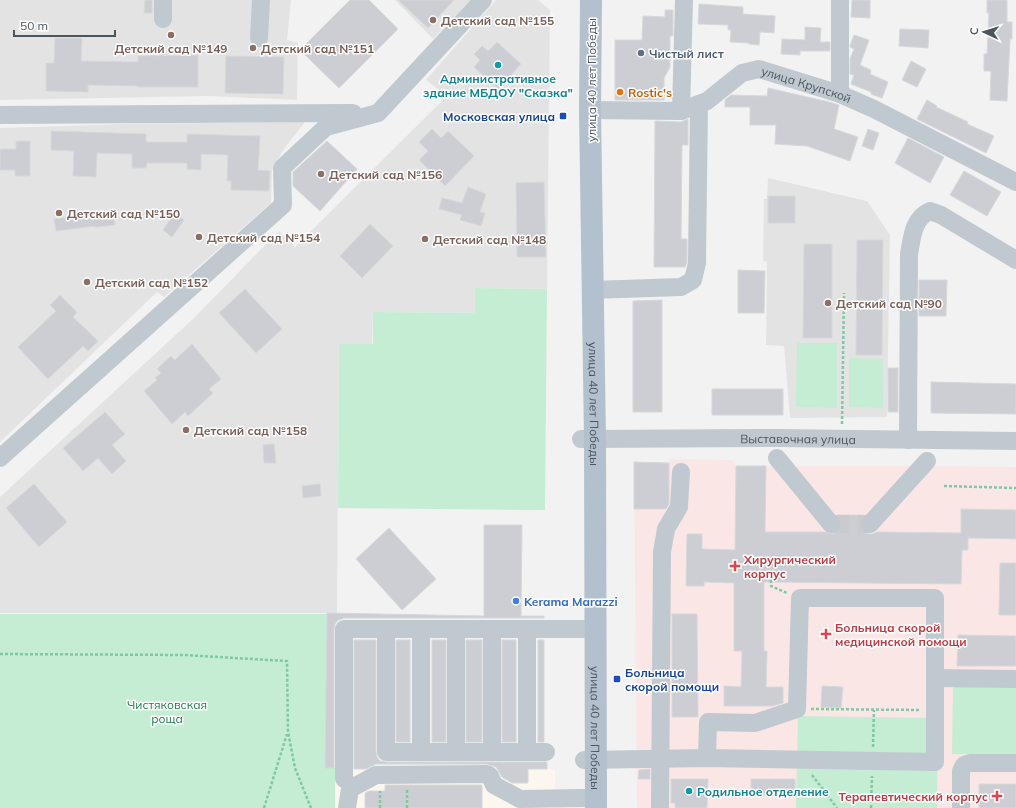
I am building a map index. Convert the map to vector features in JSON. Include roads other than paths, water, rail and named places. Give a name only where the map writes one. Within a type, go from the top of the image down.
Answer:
[{"type":"main road","name":"улица 40 лет Победы","points":[[577,0],[588,439],[590,760],[588,805]]},
{"type":"main road","name":"улица 40 лет Победы","points":[[590,760],[583,629],[592,290],[590,110],[591,0]]},
{"type":"street","points":[[163,0],[163,19]]},
{"type":"street","points":[[259,38],[260,0]]},
{"type":"street","points":[[0,458],[283,205],[282,168],[326,128],[378,113],[483,0]]},
{"type":"street","points":[[681,111],[684,0]]},
{"type":"street","points":[[840,0],[840,94]]},
{"type":"street","name":"улица Крупской","points":[[590,110],[681,111],[707,101],[742,73],[759,69],[840,94],[881,112],[1016,182]]},
{"type":"street","points":[[592,290],[681,287],[693,280],[697,263],[699,104]]},
{"type":"street","points":[[0,115],[378,113]]},
{"type":"street","points":[[908,440],[909,254],[916,223],[923,214],[930,211],[941,215],[1016,260]]},
{"type":"street","name":"Выставочная улица","points":[[588,439],[694,438],[1016,441]]},
{"type":"street","points":[[777,458],[831,524]]},
{"type":"street","points":[[870,524],[927,462]]},
{"type":"street","points":[[660,808],[662,552],[666,529],[679,507],[681,472]]},
{"type":"street","points":[[590,760],[707,758],[935,762],[935,598],[800,598],[797,709],[755,723],[708,722],[707,758]]},
{"type":"street","points":[[344,779],[344,629],[583,629]]},
{"type":"street","points":[[386,629],[386,752],[546,752]]},
{"type":"street","points":[[421,629],[421,752]]},
{"type":"street","points":[[456,629],[456,752]]},
{"type":"street","points":[[492,629],[492,752]]},
{"type":"street","points":[[527,629],[527,752]]},
{"type":"street","points":[[935,678],[1016,679]]},
{"type":"street","points":[[961,808],[961,771],[964,765],[970,763],[1016,763]]},
{"type":"street","points":[[347,808],[350,789],[376,775],[487,774],[490,776],[494,785],[520,799],[588,805]]},
{"type":"tunnel","points":[[831,524],[870,524]]},
{"type":"place","name":"Детский сад №155","points":[[433,20]]},
{"type":"place","name":"Детский сад №149","points":[[171,35]]},
{"type":"place","name":"Детский сад №151","points":[[253,48]]},
{"type":"place","name":"Чистый лист","points":[[641,53]]},
{"type":"place","name":"Административное здание МБДОУ \"Сказка\"","points":[[498,65]]},
{"type":"place","name":"Rostic's","points":[[620,92]]},
{"type":"place","name":"Московская улица","points":[[563,116]]},
{"type":"place","name":"Детский сад №156","points":[[321,174]]},
{"type":"place","name":"Детский сад №150","points":[[59,213]]},
{"type":"place","name":"Детский сад №154","points":[[199,237]]},
{"type":"place","name":"Детский сад №148","points":[[425,239]]},
{"type":"place","name":"Детский сад №152","points":[[87,282]]},
{"type":"place","name":"Детский сад №90","points":[[828,303]]},
{"type":"place","name":"Детский сад №158","points":[[186,430]]},
{"type":"place","name":"Хирургический корпус","points":[[735,566]]},
{"type":"place","name":"Kerama Marazzi","points":[[516,601]]},
{"type":"place","name":"Больница скорой медицинской помощи","points":[[826,634]]},
{"type":"place","name":"Больница скорой помощи","points":[[617,679]]},
{"type":"place","name":"Родильное отделение","points":[[689,791]]},
{"type":"place","name":"Терапевтический корпус","points":[[997,796]]},
{"type":"park label","name":"Чистяковская роща","points":[[167,711]]}]
